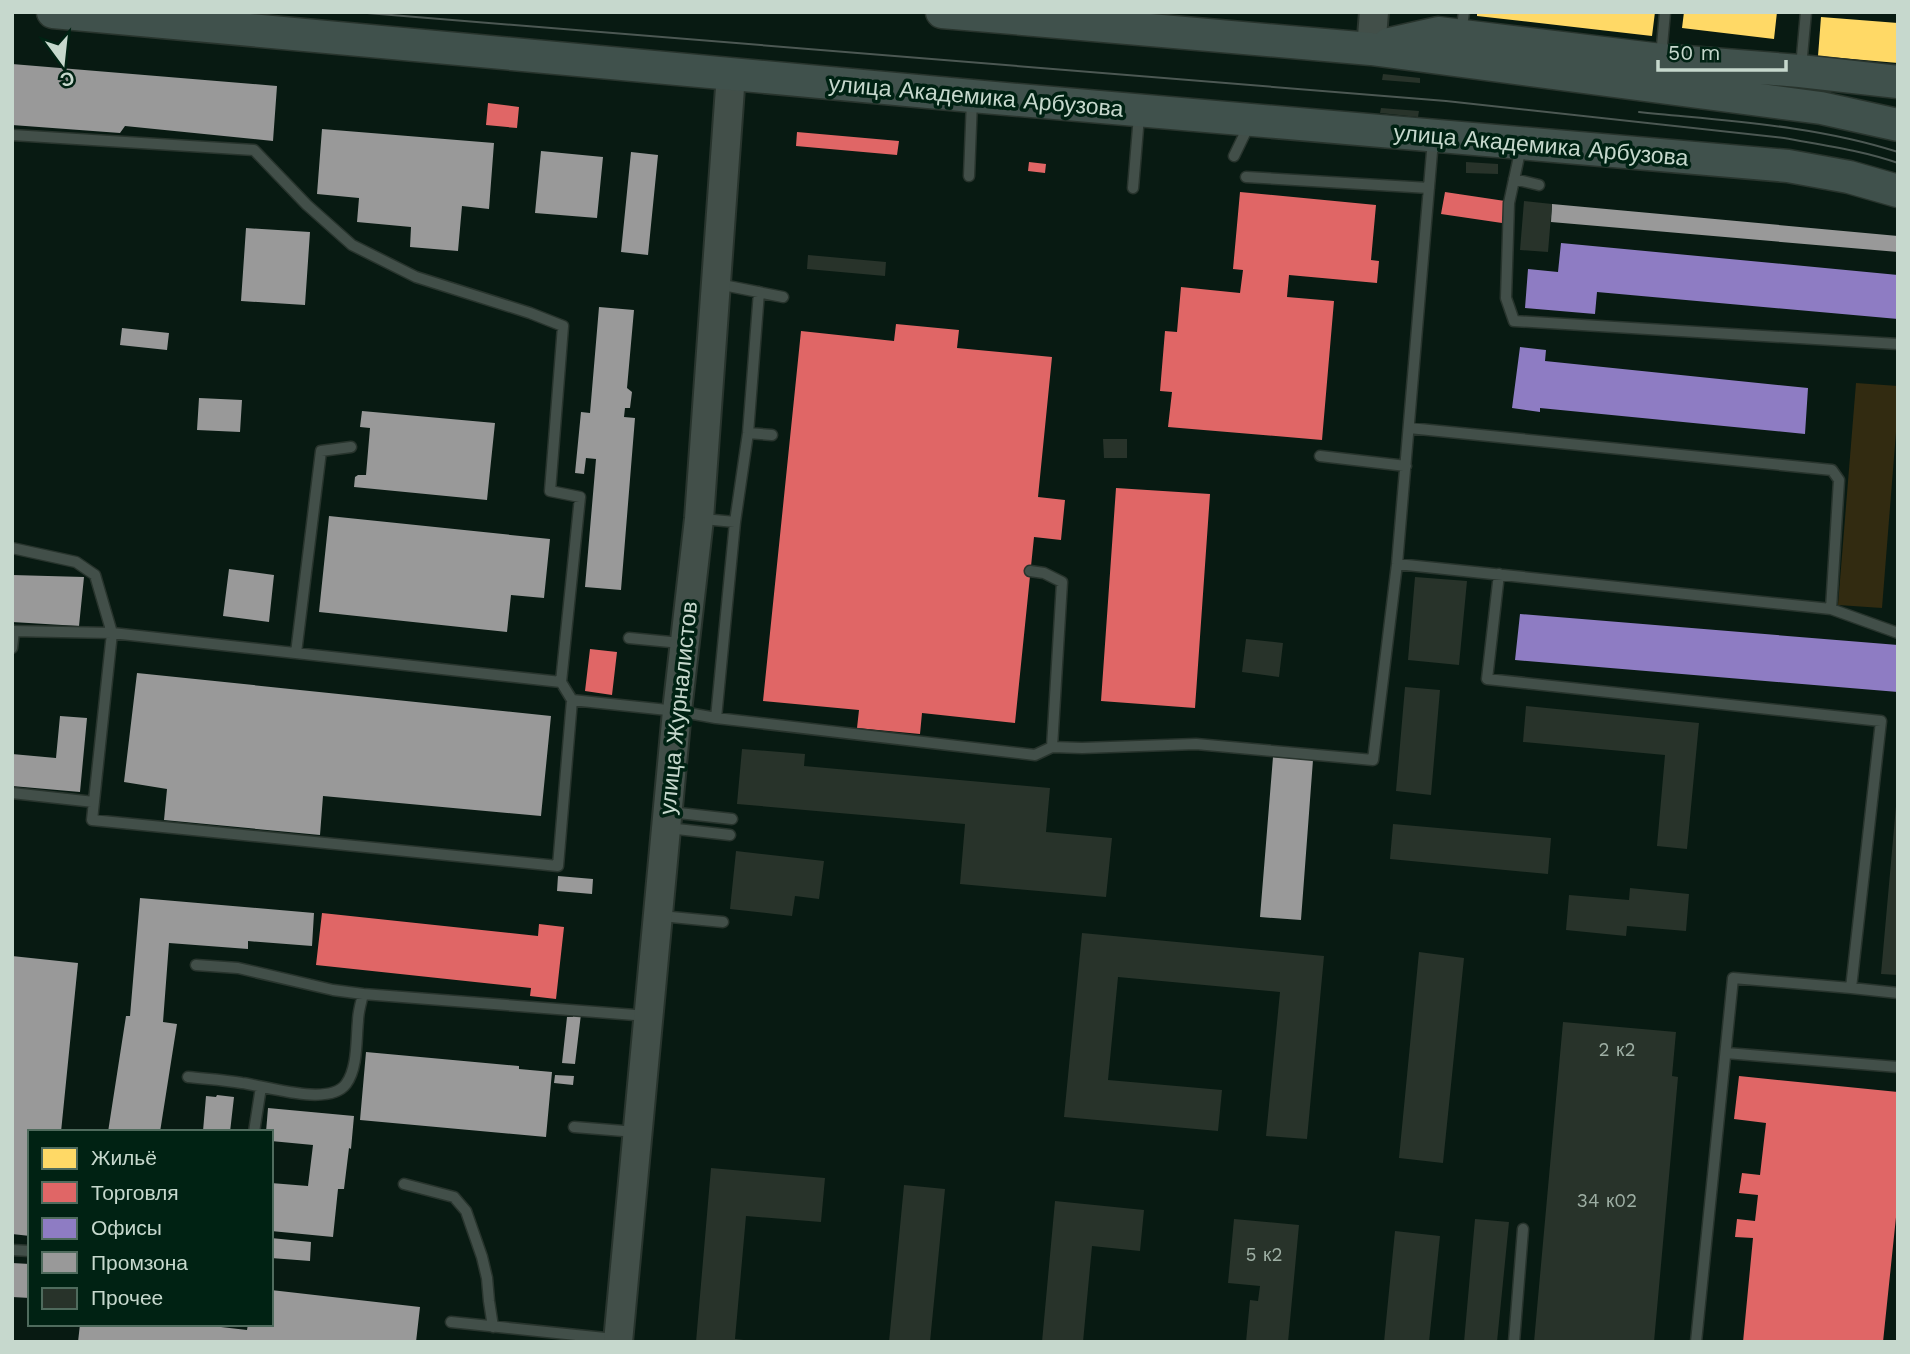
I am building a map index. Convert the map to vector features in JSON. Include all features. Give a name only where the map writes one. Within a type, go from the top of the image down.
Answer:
[{"type":"main road","name":"улица Академика Арбузова","points":[[53,12],[972,96],[1788,166],[1849,177],[1898,191]]},
{"type":"main road","points":[[942,12],[1371,49],[1821,108],[1898,125]]},
{"type":"main road","points":[[1371,49],[1438,33],[1462,24],[1661,60],[1898,82]]},
{"type":"street","points":[[1371,49],[1374,12]]},
{"type":"street","name":"улица Журналистов","points":[[618,1340],[677,711],[699,519],[732,74]]},
{"type":"lane","points":[[1661,60],[1665,12]]},
{"type":"lane","points":[[1800,71],[1806,12]]},
{"type":"lane","points":[[969,176],[972,96]]},
{"type":"lane","points":[[1133,188],[1139,110]]},
{"type":"lane","points":[[1234,156],[1252,120]]},
{"type":"lane","points":[[12,135],[254,150],[307,205],[352,245],[416,277],[563,326],[550,491],[580,497],[561,681],[572,700],[558,866],[92,820],[111,633],[95,575],[76,562],[12,548]]},
{"type":"lane","points":[[572,700],[1035,755],[1052,747],[1196,744],[1373,760],[1397,564],[1433,135]]},
{"type":"lane","points":[[1522,144],[1509,203],[1506,298],[1514,321],[1898,344]]},
{"type":"lane","points":[[1246,177],[1429,188]]},
{"type":"lane","points":[[1514,179],[1539,185]]},
{"type":"lane","points":[[716,284],[783,297]]},
{"type":"lane","points":[[716,718],[735,522],[748,433],[759,292]]},
{"type":"lane","points":[[1409,428],[1832,470],[1839,480],[1831,609]]},
{"type":"lane","points":[[748,433],[772,435]]},
{"type":"lane","points":[[296,653],[321,451],[351,447]]},
{"type":"lane","points":[[1320,456],[1406,466]]},
{"type":"lane","points":[[699,519],[735,522]]},
{"type":"lane","points":[[1397,564],[1831,609],[1896,632]]},
{"type":"lane","points":[[1030,571],[1044,573],[1062,582],[1052,747]]},
{"type":"lane","points":[[1499,574],[1487,678],[1881,721],[1852,988]]},
{"type":"lane","points":[[12,648],[13,631],[111,633],[561,681]]},
{"type":"lane","points":[[629,638],[685,643]]},
{"type":"lane","points":[[12,793],[94,802]]},
{"type":"lane","points":[[667,819],[732,818]]},
{"type":"lane","points":[[667,819],[730,835]]},
{"type":"lane","points":[[658,915],[723,922]]},
{"type":"lane","points":[[196,965],[238,968],[333,990],[363,994],[648,1016]]},
{"type":"lane","points":[[1696,1342],[1733,978],[1898,993]]},
{"type":"lane","points":[[188,1077],[309,1094],[338,1091],[347,1083],[352,1071],[363,994]]},
{"type":"lane","points":[[1726,1053],[1898,1067]]},
{"type":"lane","points":[[254,1130],[261,1087]]},
{"type":"lane","points":[[574,1126],[638,1132]]},
{"type":"lane","points":[[404,1184],[454,1197],[466,1211],[487,1278],[493,1327]]},
{"type":"lane","points":[[1514,1342],[1523,1229]]},
{"type":"lane","points":[[452,1322],[618,1340]]},
{"type":"shaded area","points":[[1856,383],[1898,386],[1882,608],[1838,605]]},
{"type":"building: Жильё","points":[[1477,12],[1655,12],[1652,36],[1477,16]]},
{"type":"building: Жильё","points":[[1684,12],[1777,12],[1774,39],[1682,28]]},
{"type":"building: Жильё","points":[[1821,17],[1898,23],[1898,63],[1818,56]]},
{"type":"building: Торговля","points":[[488,103],[519,107],[517,128],[486,125]]},
{"type":"building: Торговля","points":[[797,132],[899,141],[897,155],[796,146]]},
{"type":"building: Торговля","points":[[1029,162],[1046,164],[1045,173],[1028,171]]},
{"type":"building: Торговля","points":[[1240,192],[1376,205],[1371,260],[1379,261],[1377,283],[1289,275],[1287,297],[1334,301],[1322,440],[1168,427],[1172,392],[1160,391],[1165,331],[1177,332],[1181,287],[1240,293],[1243,270],[1233,269]]},
{"type":"building: Торговля","points":[[1445,192],[1505,201],[1502,223],[1441,214]]},
{"type":"building: Торговля","points":[[896,324],[959,330],[957,348],[1052,357],[1038,497],[1065,500],[1061,540],[1034,537],[1015,723],[922,713],[920,734],[857,728],[859,710],[763,701],[801,331],[894,341]]},
{"type":"building: Торговля","points":[[1116,488],[1210,494],[1195,708],[1101,701]]},
{"type":"building: Торговля","points":[[590,649],[617,652],[612,695],[585,691]]},
{"type":"building: Торговля","points":[[322,913],[538,936],[539,924],[564,927],[556,999],[530,996],[531,988],[316,965]]},
{"type":"building: Торговля","points":[[1739,1076],[1898,1092],[1898,1198],[1883,1342],[1743,1342],[1753,1238],[1735,1237],[1737,1219],[1755,1221],[1758,1195],[1739,1193],[1742,1173],[1760,1175],[1766,1123],[1734,1119]]},
{"type":"building: Офисы","points":[[1561,243],[1898,275],[1898,319],[1597,292],[1595,314],[1525,308],[1528,269],[1558,272]]},
{"type":"building: Офисы","points":[[1520,347],[1546,350],[1545,361],[1808,388],[1805,434],[1540,408],[1540,412],[1512,408]]},
{"type":"building: Офисы","points":[[1520,614],[1898,645],[1898,692],[1515,660]]},
{"type":"building: Промзона","points":[[12,64],[277,86],[273,141],[125,126],[120,133],[12,125]]},
{"type":"building: Промзона","points":[[322,129],[494,143],[489,209],[462,206],[458,251],[410,247],[411,227],[357,222],[359,198],[317,194]]},
{"type":"building: Промзона","points":[[541,151],[603,157],[597,218],[535,213]]},
{"type":"building: Промзона","points":[[631,152],[658,155],[648,255],[621,252]]},
{"type":"building: Промзона","points":[[1552,204],[1898,236],[1898,252],[1551,222]]},
{"type":"building: Промзона","points":[[246,228],[310,232],[305,305],[241,301]]},
{"type":"building: Промзона","points":[[599,307],[634,310],[627,388],[632,392],[630,408],[625,408],[624,417],[635,418],[621,590],[585,587],[596,459],[586,458],[584,474],[575,473],[581,412],[590,413]]},
{"type":"building: Промзона","points":[[122,328],[169,333],[167,350],[120,345]]},
{"type":"building: Промзона","points":[[199,398],[242,400],[240,432],[197,430]]},
{"type":"building: Промзона","points":[[362,411],[495,423],[487,500],[354,487],[355,477],[366,475],[370,428],[360,427]]},
{"type":"building: Промзона","points":[[329,516],[550,539],[544,598],[511,595],[507,632],[319,612]]},
{"type":"building: Промзона","points":[[229,569],[274,575],[269,622],[223,616]]},
{"type":"building: Промзона","points":[[12,575],[84,577],[79,626],[12,622]]},
{"type":"building: Промзона","points":[[137,673],[551,716],[541,816],[323,796],[320,835],[164,820],[167,789],[124,782]]},
{"type":"building: Промзона","points":[[60,716],[87,718],[80,792],[12,786],[12,754],[56,758]]},
{"type":"building: Промзона","points":[[1273,757],[1313,760],[1301,920],[1260,917]]},
{"type":"building: Промзона","points":[[558,876],[593,879],[592,894],[557,891]]},
{"type":"building: Промзона","points":[[140,898],[314,913],[312,946],[248,941],[248,949],[169,943],[163,1022],[177,1024],[160,1130],[108,1130],[126,1016],[130,1016]]},
{"type":"building: Промзона","points":[[12,956],[78,963],[61,1130],[28,1130],[28,1236],[12,1234]]},
{"type":"building: Промзона","points":[[573,1013],[581,1014],[575,1064],[562,1063],[567,1017],[573,1017]]},
{"type":"building: Промзона","points":[[366,1052],[519,1066],[519,1069],[552,1072],[546,1137],[360,1120]]},
{"type":"building: Промзона","points":[[555,1075],[574,1076],[573,1085],[554,1083]]},
{"type":"building: Промзона","points":[[206,1096],[234,1097],[230,1130],[203,1130]]},
{"type":"building: Промзона","points":[[268,1108],[354,1116],[344,1189],[338,1189],[333,1237],[273,1231],[273,1183],[308,1186],[313,1145],[273,1141],[273,1130],[266,1130]]},
{"type":"building: Промзона","points":[[273,1238],[311,1242],[310,1261],[273,1258]]},
{"type":"building: Промзона","points":[[12,1263],[28,1264],[28,1298],[12,1297]]},
{"type":"building: Промзона","points":[[273,1290],[420,1307],[416,1342],[78,1342],[80,1326],[212,1326],[247,1330],[248,1326],[273,1326]]},
{"type":"building: Прочее","points":[[1383,74],[1420,78],[1420,83],[1382,80]]},
{"type":"building: Прочее","points":[[1381,108],[1419,111],[1418,117],[1380,113]]},
{"type":"building: Прочее","points":[[1466,162],[1498,164],[1498,174],[1466,173]]},
{"type":"building: Прочее","points":[[1524,201],[1552,204],[1548,252],[1520,250]]},
{"type":"building: Прочее","points":[[808,255],[886,262],[885,276],[807,269]]},
{"type":"building: Прочее","points":[[1103,439],[1127,439],[1127,458],[1104,458]]},
{"type":"building: Прочее","points":[[1415,577],[1467,581],[1459,665],[1408,660]]},
{"type":"building: Прочее","points":[[1246,639],[1283,643],[1279,677],[1242,672]]},
{"type":"building: Прочее","points":[[1405,687],[1440,690],[1431,795],[1396,791]]},
{"type":"building: Прочее","points":[[1526,706],[1699,723],[1687,849],[1657,846],[1665,755],[1523,742]]},
{"type":"building: Прочее","points":[[742,749],[805,754],[804,766],[1050,788],[1046,832],[1112,838],[1106,897],[960,884],[965,824],[737,804]]},
{"type":"building: Прочее","points":[[1898,806],[1898,975],[1881,974]]},
{"type":"building: Прочее","points":[[1393,824],[1551,838],[1548,874],[1390,859]]},
{"type":"building: Прочее","points":[[736,851],[824,861],[819,899],[795,896],[792,916],[730,909]]},
{"type":"building: Прочее","points":[[1630,888],[1689,894],[1686,931],[1627,926],[1626,936],[1566,930],[1569,895],[1629,900]]},
{"type":"building: Прочее","points":[[1082,933],[1324,956],[1307,1139],[1266,1136],[1280,992],[1118,977],[1108,1080],[1222,1090],[1218,1131],[1064,1117]]},
{"type":"building: Прочее","points":[[1419,952],[1464,958],[1443,1163],[1399,1158]]},
{"type":"building: Прочее","points":[[1563,1022],[1676,1032],[1672,1076],[1678,1077],[1654,1342],[1534,1342]]},
{"type":"building: Прочее","points":[[711,1168],[825,1178],[821,1222],[746,1216],[735,1339],[744,1342],[696,1342]]},
{"type":"building: Прочее","points":[[904,1185],[945,1189],[930,1342],[889,1342]]},
{"type":"building: Прочее","points":[[1055,1201],[1144,1210],[1140,1251],[1092,1246],[1083,1342],[1042,1342]]},
{"type":"building: Прочее","points":[[1234,1219],[1299,1225],[1288,1342],[1246,1342],[1250,1300],[1258,1301],[1260,1286],[1228,1283]]},
{"type":"building: Прочее","points":[[1475,1219],[1509,1222],[1497,1342],[1464,1342]]},
{"type":"building: Прочее","points":[[1395,1231],[1440,1236],[1429,1342],[1384,1342]]},
{"type":"tram line","points":[[355,12],[1446,101],[1784,138],[1856,151],[1898,163]]},
{"type":"tram line","points":[[1639,112],[1802,130],[1898,152]]}]
